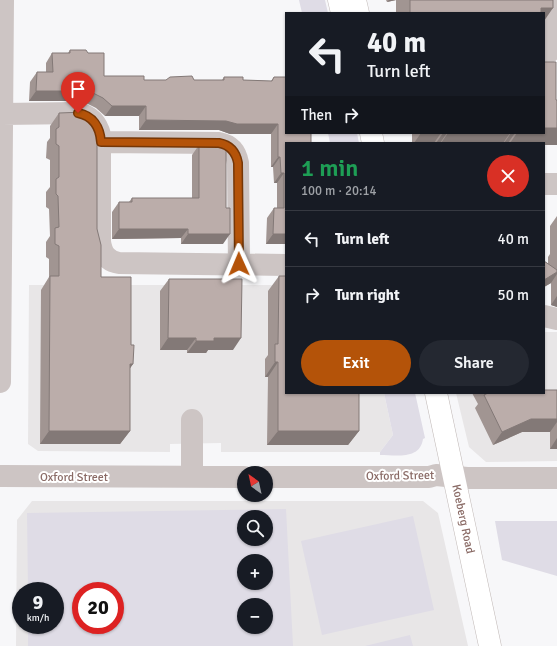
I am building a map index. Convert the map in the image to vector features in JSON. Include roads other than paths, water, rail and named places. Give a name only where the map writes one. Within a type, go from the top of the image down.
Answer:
[{"type":"main road","points":[[339,0],[342,12]]},
{"type":"main road","points":[[355,0],[358,12]]},
{"type":"main road","name":"Koeberg Road","points":[[436,394],[490,646]]},
{"type":"street","points":[[0,382],[3,0]]},
{"type":"street","points":[[545,55],[551,48],[552,0]]},
{"type":"street","points":[[2,114],[78,113],[84,114],[94,122],[98,128],[101,142],[100,242],[101,249],[108,259],[119,263],[285,265]]},
{"type":"street","points":[[101,142],[219,143],[232,149],[238,163],[239,264]]},
{"type":"street","points":[[545,184],[557,184]]},
{"type":"street","points":[[545,316],[557,319]]},
{"type":"street","points":[[192,420],[192,477]]},
{"type":"street","name":"Oxford Street","points":[[273,477],[429,477],[436,475],[454,477],[557,478]]},
{"type":"street","name":"Oxford Street","points":[[0,476],[237,477]]}]
